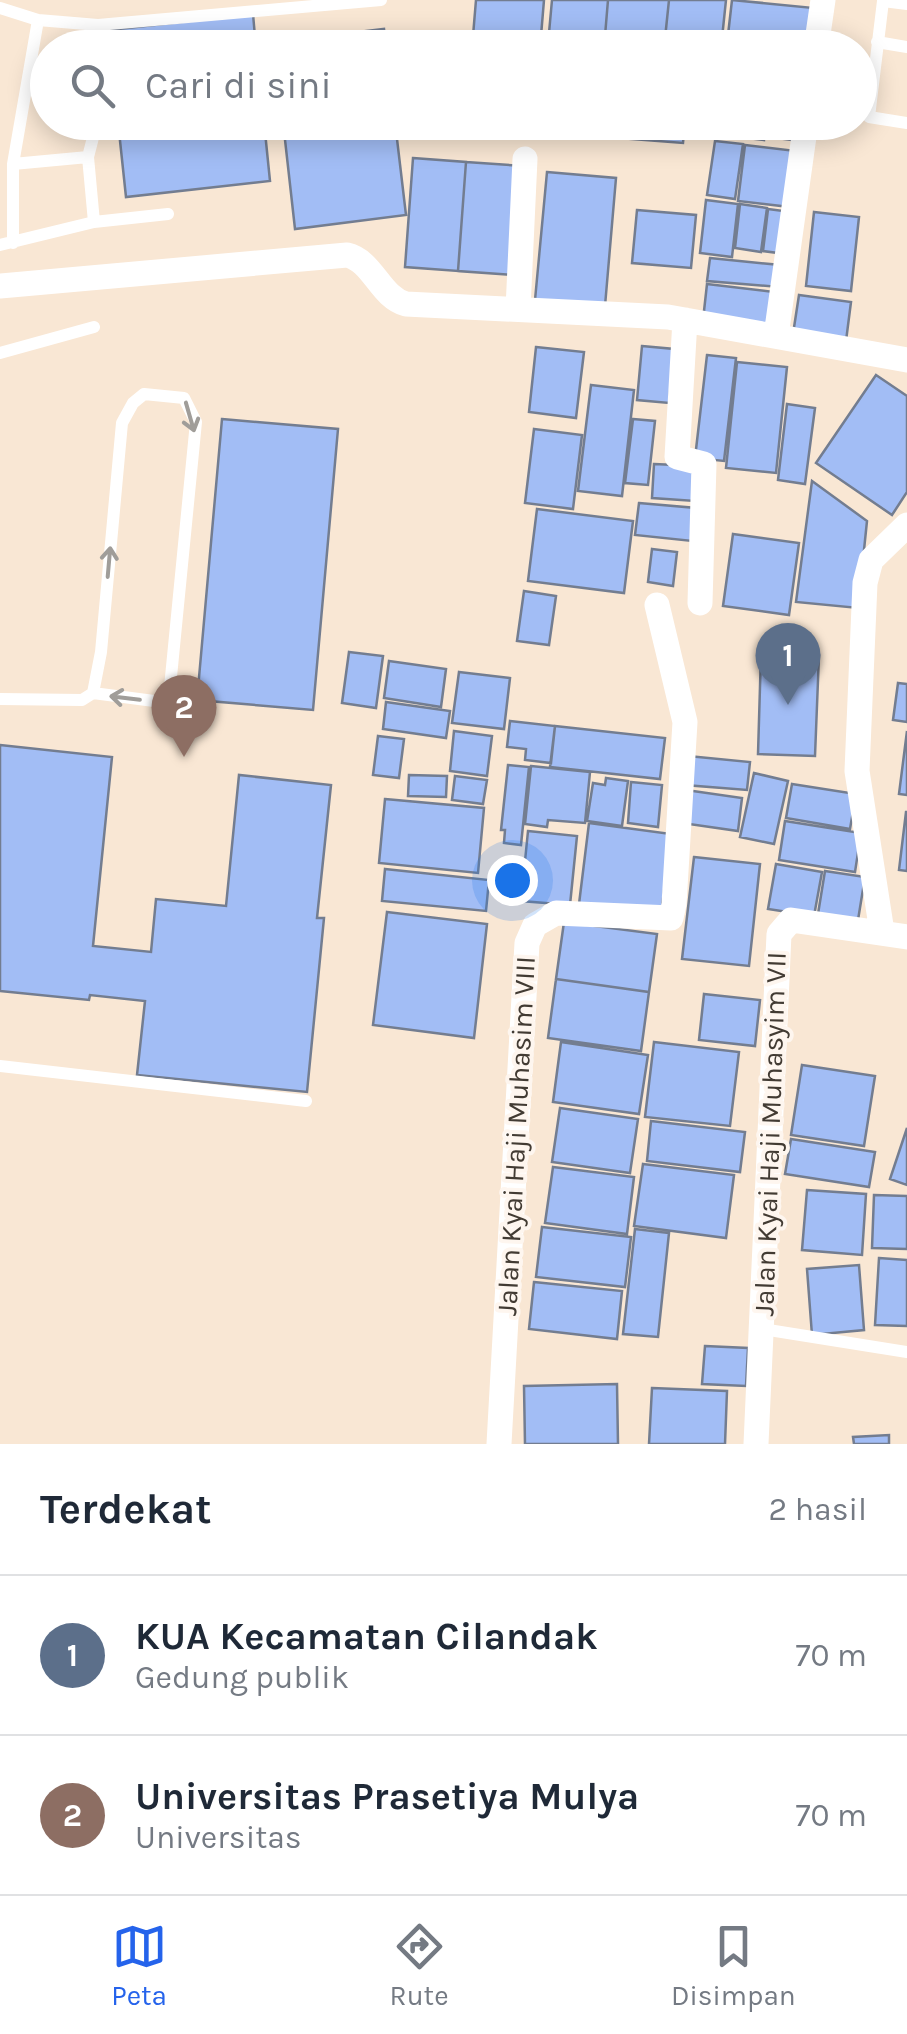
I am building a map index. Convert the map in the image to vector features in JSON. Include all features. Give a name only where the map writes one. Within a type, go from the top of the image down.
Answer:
[{"type":"street","points":[[819,30],[823,0]]},
{"type":"street","points":[[776,336],[803,140]]},
{"type":"street","points":[[518,309],[525,158]]},
{"type":"street","points":[[0,286],[347,255],[357,257],[398,302],[685,320],[907,360]]},
{"type":"street","points":[[685,320],[677,457],[704,464],[700,603]]},
{"type":"street","points":[[895,934],[857,771],[865,583],[871,560],[907,525]]},
{"type":"street","name":"Jalan Kyai Haji Muhasim VIII","points":[[499,1444],[527,943],[535,925],[556,913],[671,918],[674,904],[685,722],[656,605]]},
{"type":"street","name":"Jalan Kyai Haji Muhasyim VII","points":[[756,1444],[778,934],[791,920],[895,934]]},
{"type":"lane","points":[[0,8],[38,20],[98,25],[381,0]]},
{"type":"lane","points":[[907,4],[883,0],[877,42],[907,47]]},
{"type":"lane","points":[[36,30],[38,20]]},
{"type":"lane","points":[[98,25],[99,30]]},
{"type":"lane","points":[[30,66],[13,164],[6,244],[94,222],[168,214]]},
{"type":"lane","points":[[877,118],[907,123]]},
{"type":"lane","points":[[92,140],[88,158],[94,222]]},
{"type":"lane","points":[[13,164],[88,158]]},
{"type":"lane","points":[[0,352],[94,328]]},
{"type":"lane","points":[[0,699],[82,700],[93,693],[154,702],[163,699],[170,687],[196,422],[184,398],[144,394],[133,403],[122,423],[101,652],[93,693]]},
{"type":"lane","points":[[0,1066],[306,1101]]},
{"type":"lane","points":[[762,1329],[907,1352]]},
{"type":"building","points":[[476,0],[544,0],[542,30],[474,30]]},
{"type":"building","points":[[552,0],[608,0],[606,30],[549,30]]},
{"type":"building","points":[[608,0],[669,0],[666,30],[606,30]]},
{"type":"building","points":[[669,0],[726,0],[723,30],[666,30]]},
{"type":"building","points":[[732,0],[814,8],[812,30],[729,30]]},
{"type":"building","points":[[253,14],[254,30],[109,30]]},
{"type":"building","points":[[120,140],[266,140],[270,181],[126,197]]},
{"type":"building","points":[[285,140],[397,140],[406,215],[295,229]]},
{"type":"building","points":[[715,141],[743,144],[735,199],[707,195]]},
{"type":"building","points":[[745,145],[796,151],[790,207],[738,201]]},
{"type":"building","points":[[413,158],[466,162],[458,271],[405,267]]},
{"type":"building","points":[[466,162],[523,166],[515,275],[458,271]]},
{"type":"building","points":[[547,172],[616,178],[605,306],[535,300]]},
{"type":"building","points":[[706,200],[738,204],[732,257],[700,253]]},
{"type":"building","points":[[740,204],[767,208],[761,252],[735,248]]},
{"type":"building","points":[[768,209],[791,212],[786,254],[763,251]]},
{"type":"building","points":[[637,210],[696,215],[691,268],[632,263]]},
{"type":"building","points":[[814,212],[859,217],[851,291],[806,286]]},
{"type":"building","points":[[710,258],[780,265],[779,287],[707,281]]},
{"type":"building","points":[[707,284],[774,292],[770,328],[703,320]]},
{"type":"building","points":[[799,295],[851,302],[846,341],[793,334]]},
{"type":"building","points":[[642,346],[674,349],[669,403],[637,400]]},
{"type":"building","points":[[536,347],[584,352],[576,418],[529,412]]},
{"type":"building","points":[[707,355],[736,358],[724,461],[695,458]]},
{"type":"building","points":[[737,362],[787,367],[776,473],[726,468]]},
{"type":"building","points":[[876,375],[907,396],[907,492],[892,515],[816,463]]},
{"type":"building","points":[[591,385],[634,390],[622,496],[578,491]]},
{"type":"building","points":[[787,404],[815,408],[805,484],[778,480]]},
{"type":"building","points":[[222,419],[338,429],[313,710],[197,700]]},
{"type":"building","points":[[633,419],[655,421],[648,485],[625,483]]},
{"type":"building","points":[[534,429],[582,435],[573,509],[525,503]]},
{"type":"building","points":[[654,464],[697,466],[695,501],[652,498]]},
{"type":"building","points":[[812,481],[867,521],[858,608],[796,602]]},
{"type":"building","points":[[639,503],[696,508],[692,541],[635,535]]},
{"type":"building","points":[[537,509],[633,521],[624,593],[528,581]]},
{"type":"building","points":[[733,534],[799,543],[789,615],[723,606]]},
{"type":"building","points":[[652,549],[677,552],[673,586],[648,582]]},
{"type":"building","points":[[524,591],[556,596],[549,645],[517,641]]},
{"type":"building","points":[[349,652],[383,656],[376,708],[342,703]]},
{"type":"building","points":[[761,653],[819,655],[815,756],[758,754]]},
{"type":"building","points":[[389,661],[446,669],[441,707],[384,698]]},
{"type":"building","points":[[459,672],[510,678],[504,729],[452,723]]},
{"type":"building","points":[[898,683],[907,684],[907,722],[893,720]]},
{"type":"building","points":[[386,702],[450,711],[446,738],[383,729]]},
{"type":"building","points":[[510,721],[555,726],[551,763],[525,760],[526,749],[507,747]]},
{"type":"building","points":[[555,726],[665,738],[660,779],[550,767]]},
{"type":"building","points":[[454,731],[492,736],[487,776],[450,771]]},
{"type":"building","points":[[907,731],[907,795],[899,794]]},
{"type":"building","points":[[378,736],[404,739],[399,778],[373,775]]},
{"type":"building","points":[[0,745],[112,757],[93,946],[151,952],[156,899],[226,906],[239,775],[331,785],[317,918],[324,918],[307,1092],[137,1075],[145,1001],[0,991]]},
{"type":"building","points":[[688,756],[750,762],[747,790],[685,785]]},
{"type":"building","points":[[508,765],[529,767],[521,845],[504,843],[505,830],[501,830]]},
{"type":"building","points":[[531,766],[590,772],[585,823],[548,820],[547,827],[525,824]]},
{"type":"building","points":[[754,773],[788,781],[774,844],[740,837]]},
{"type":"building","points":[[409,775],[447,776],[446,797],[408,796]]},
{"type":"building","points":[[455,776],[487,780],[483,804],[452,800]]},
{"type":"building","points":[[606,778],[628,781],[622,826],[587,821],[593,783],[605,785]]},
{"type":"building","points":[[631,782],[662,785],[658,827],[628,823]]},
{"type":"building","points":[[792,784],[856,794],[850,829],[786,818]]},
{"type":"building","points":[[686,790],[742,798],[738,831],[682,823]]},
{"type":"building","points":[[385,799],[484,808],[478,873],[379,863]]},
{"type":"building","points":[[907,812],[907,871],[899,870]]},
{"type":"building","points":[[785,821],[861,833],[855,872],[779,860]]},
{"type":"building","points":[[589,823],[671,834],[661,915],[579,904]]},
{"type":"building","points":[[528,831],[577,836],[570,905],[521,901]]},
{"type":"building","points":[[694,857],[760,864],[749,966],[682,959]]},
{"type":"building","points":[[776,864],[822,872],[814,916],[768,909]]},
{"type":"building","points":[[385,869],[489,880],[486,911],[382,901]]},
{"type":"building","points":[[825,871],[865,877],[858,920],[818,914]]},
{"type":"building","points":[[387,912],[487,924],[474,1038],[373,1025]]},
{"type":"building","points":[[564,922],[657,934],[649,992],[556,979]]},
{"type":"building","points":[[556,979],[649,992],[641,1051],[548,1038]]},
{"type":"building","points":[[704,994],[760,1000],[755,1046],[699,1040]]},
{"type":"building","points":[[561,1042],[648,1055],[639,1114],[553,1102]]},
{"type":"building","points":[[654,1042],[739,1052],[730,1126],[645,1117]]},
{"type":"building","points":[[802,1065],[875,1076],[864,1146],[791,1135]]},
{"type":"building","points":[[560,1108],[638,1119],[630,1173],[552,1162]]},
{"type":"building","points":[[651,1121],[745,1132],[740,1172],[647,1161]]},
{"type":"building","points":[[907,1128],[907,1185],[890,1179]]},
{"type":"building","points":[[791,1139],[875,1152],[869,1187],[785,1174]]},
{"type":"building","points":[[643,1164],[734,1175],[726,1238],[634,1226]]},
{"type":"building","points":[[553,1167],[634,1177],[627,1234],[545,1223]]},
{"type":"building","points":[[807,1190],[866,1194],[862,1255],[802,1250]]},
{"type":"building","points":[[874,1195],[907,1196],[907,1249],[872,1248]]},
{"type":"building","points":[[542,1227],[631,1237],[625,1287],[536,1277]]},
{"type":"building","points":[[635,1229],[669,1233],[658,1337],[623,1334]]},
{"type":"building","points":[[879,1258],[907,1260],[907,1326],[875,1325]]},
{"type":"building","points":[[859,1265],[864,1330],[812,1335],[807,1269]]},
{"type":"building","points":[[534,1282],[622,1291],[617,1339],[529,1329]]},
{"type":"building","points":[[705,1346],[748,1348],[746,1386],[702,1384]]},
{"type":"building","points":[[617,1384],[618,1444],[525,1444],[524,1386]]},
{"type":"building","points":[[652,1388],[727,1391],[725,1444],[649,1444]]},
{"type":"building","points":[[889,1435],[889,1444],[854,1444],[853,1437]]},
{"type":"place","name":"KUA Kecamatan Cilandak","points":[[788,705]]},
{"type":"place","name":"Universitas Prasetiya Mulya","points":[[184,757]]}]
